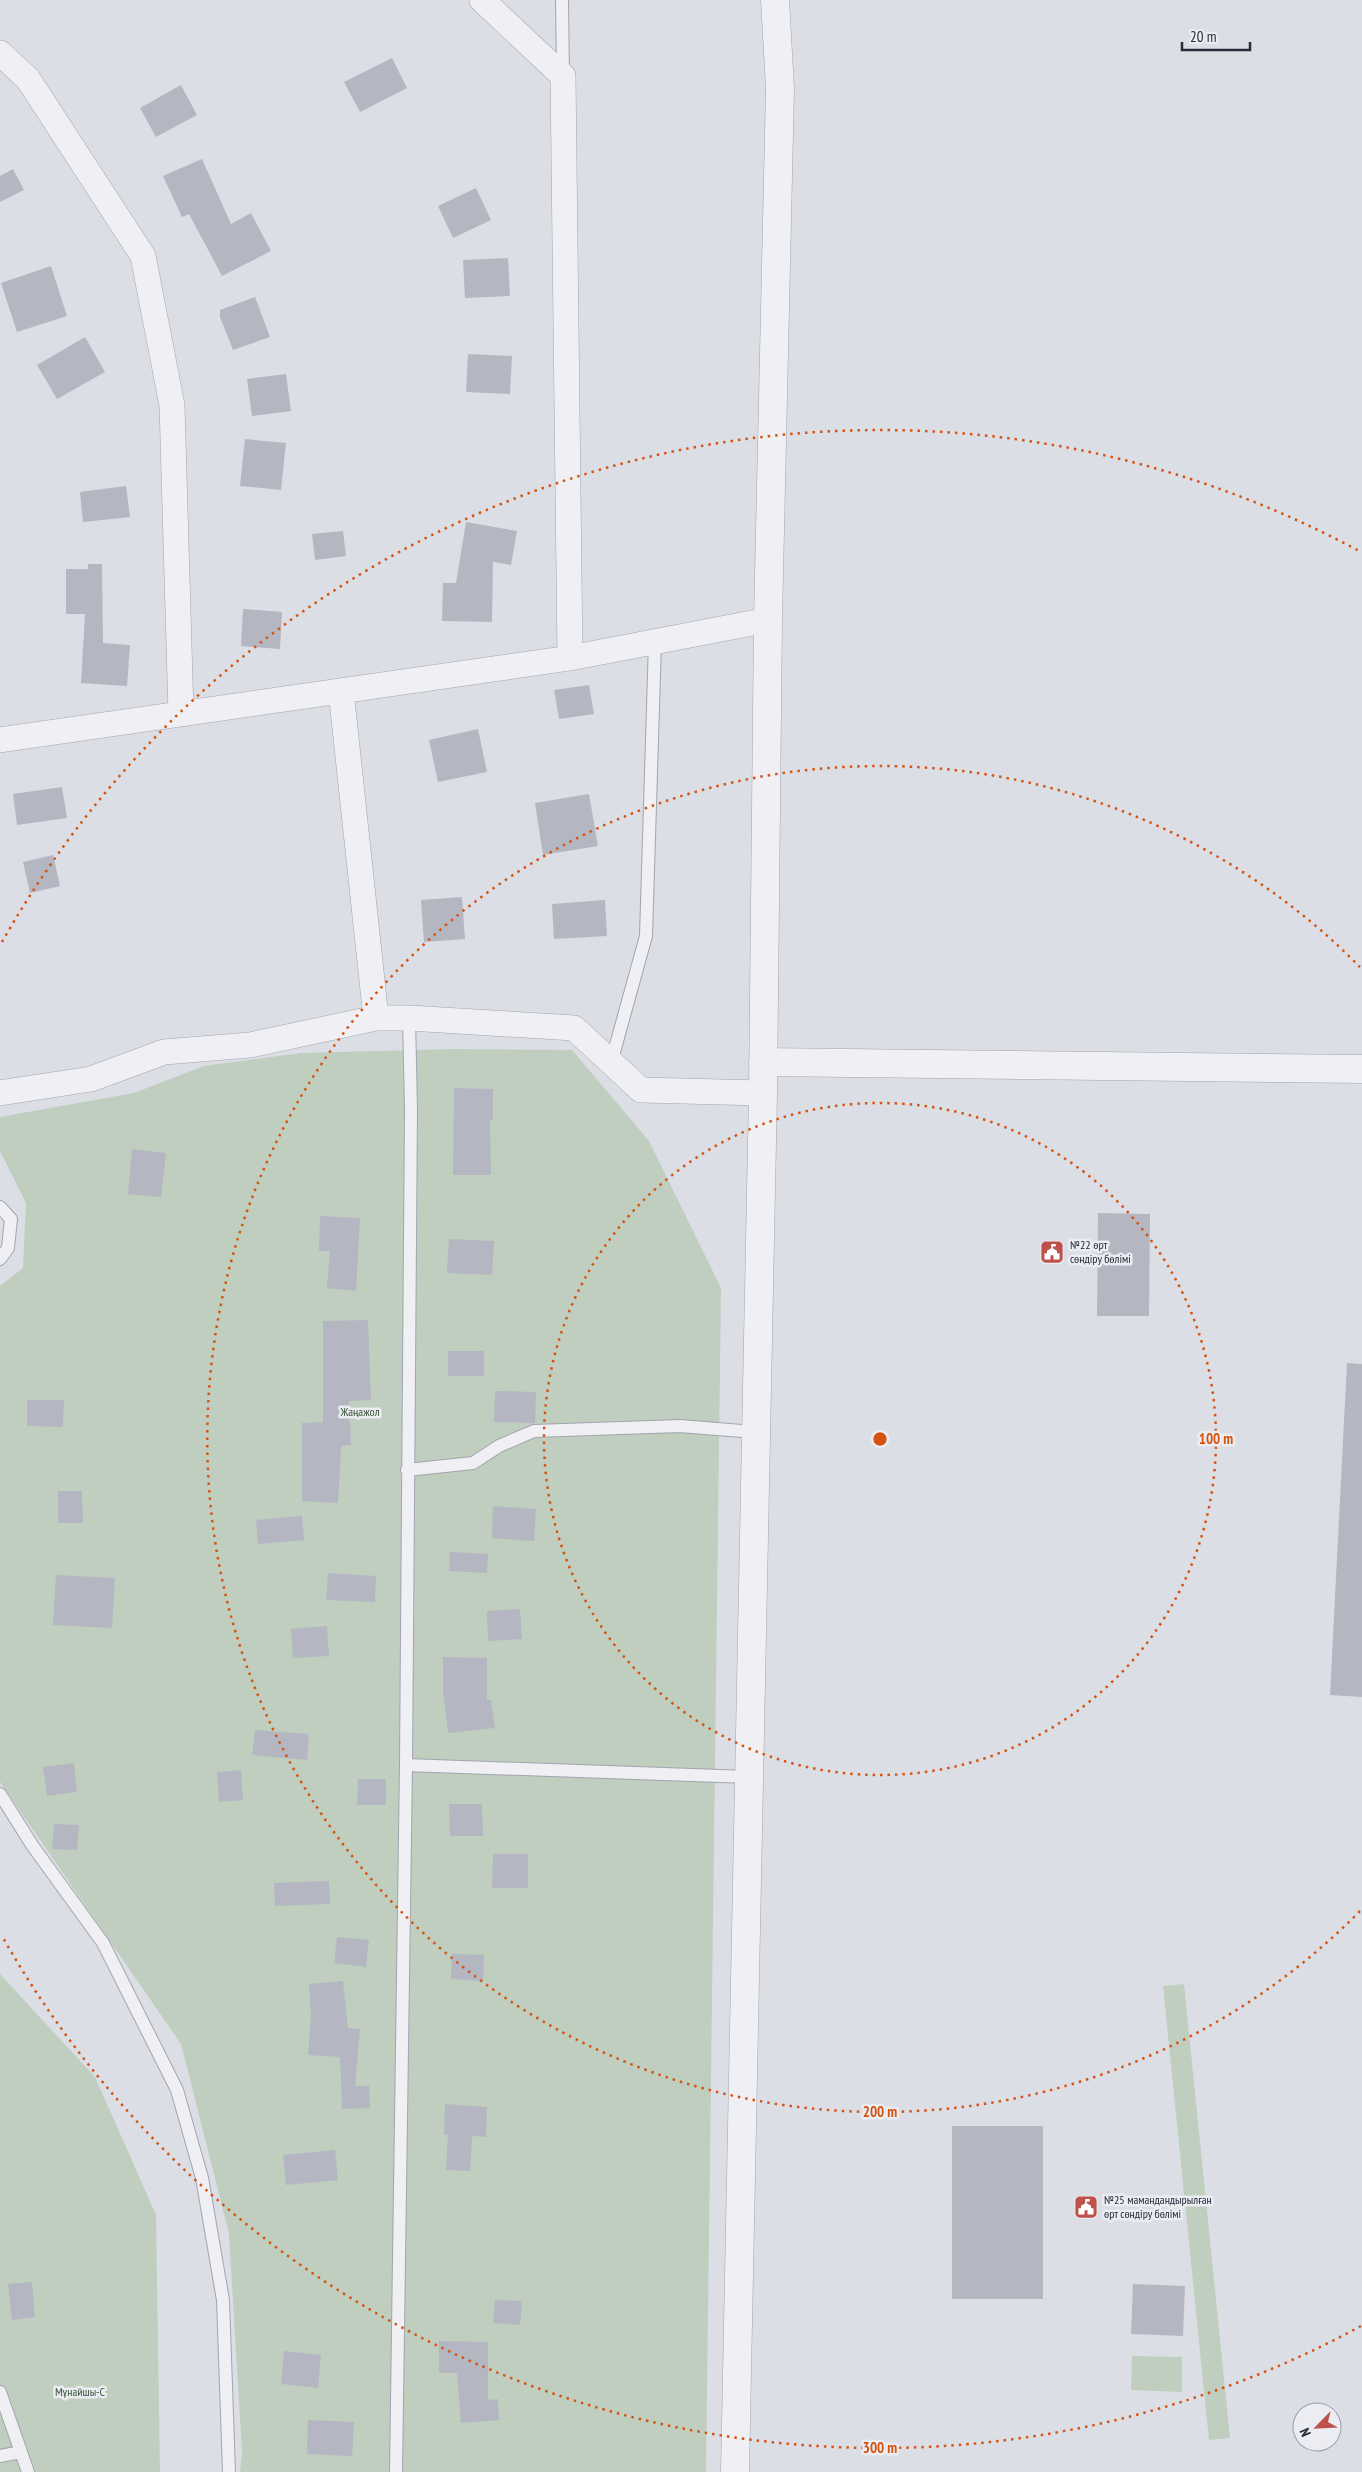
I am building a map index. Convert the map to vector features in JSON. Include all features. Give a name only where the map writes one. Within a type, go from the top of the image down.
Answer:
[{"type":"street","points":[[482,0],[563,76],[570,658]]},
{"type":"street","points":[[735,2472],[754,1432],[763,1093],[768,620],[780,88],[774,0]]},
{"type":"street","points":[[0,54],[28,79],[144,256],[172,405],[181,714]]},
{"type":"street","points":[[0,740],[570,658],[768,620]]},
{"type":"street","points":[[341,691],[376,1018]]},
{"type":"street","points":[[0,1093],[91,1079],[164,1052],[250,1045],[376,1018],[410,1018],[574,1028],[641,1090],[763,1093]]},
{"type":"street","points":[[763,1062],[1362,1069]]},
{"type":"lane","points":[[562,0],[563,76]]},
{"type":"lane","points":[[611,1063],[646,936],[655,642]]},
{"type":"lane","points":[[396,2472],[406,1765],[410,1018]]},
{"type":"lane","points":[[0,1207],[10,1219],[8,1248],[0,1259]]},
{"type":"lane","points":[[407,1470],[473,1463],[499,1446],[534,1431],[680,1426],[754,1432]]},
{"type":"lane","points":[[406,1765],[749,1778]]},
{"type":"lane","points":[[0,1794],[32,1845],[103,1943],[177,2090],[202,2178],[223,2300],[228,2472]]},
{"type":"lane","points":[[0,2392],[28,2472]]},
{"type":"lane","points":[[0,2456],[21,2452]]},
{"type":"green space","name":"Жаңажол","points":[[454,1049],[572,1050],[649,1141],[721,1288],[706,2472],[240,2472],[242,2452],[229,2234],[181,2044],[0,1782],[0,1286],[23,1268],[26,1203],[0,1151],[0,1117],[134,1093],[204,1066],[301,1053]]},
{"type":"green space","name":"Мұнайшы-С","points":[[0,1974],[95,2077],[156,2215],[160,2472],[0,2472]]},
{"type":"green space","points":[[1184,1984],[1230,2438],[1209,2440],[1163,1986]]},
{"type":"green space","points":[[1132,2356],[1182,2357],[1182,2392],[1131,2390]]},
{"type":"building","points":[[392,58],[407,88],[360,112],[344,82]]},
{"type":"building","points":[[181,85],[197,115],[156,137],[140,108]]},
{"type":"building","points":[[202,159],[231,224],[251,213],[271,251],[222,276],[189,214],[182,217],[163,176]]},
{"type":"building","points":[[13,169],[24,190],[0,202],[0,176]]},
{"type":"building","points":[[476,188],[491,220],[453,238],[438,206]]},
{"type":"building","points":[[508,258],[510,296],[465,298],[463,260]]},
{"type":"building","points":[[51,266],[67,316],[17,332],[1,283]]},
{"type":"building","points":[[255,297],[270,337],[233,350],[220,317],[220,310]]},
{"type":"building","points":[[85,337],[105,372],[57,399],[37,365]]},
{"type":"building","points":[[468,354],[512,356],[510,394],[466,392]]},
{"type":"building","points":[[286,374],[291,411],[252,416],[247,379]]},
{"type":"building","points":[[245,439],[286,443],[281,490],[240,486]]},
{"type":"building","points":[[126,486],[130,517],[83,522],[80,492]]},
{"type":"building","points":[[466,522],[517,531],[511,565],[493,562],[492,622],[442,621],[443,583],[456,583]]},
{"type":"building","points":[[343,531],[346,556],[315,560],[312,534]]},
{"type":"building","points":[[88,564],[102,564],[103,643],[130,645],[127,686],[81,683],[85,614],[66,614],[66,569],[88,569]]},
{"type":"building","points":[[243,609],[282,612],[280,649],[241,646]]},
{"type":"building","points":[[589,685],[594,714],[559,719],[554,690]]},
{"type":"building","points":[[478,729],[487,772],[438,782],[429,740]]},
{"type":"building","points":[[62,787],[67,818],[17,825],[13,794]]},
{"type":"building","points":[[589,794],[598,846],[543,855],[535,803]]},
{"type":"building","points":[[53,855],[60,886],[30,893],[23,862]]},
{"type":"building","points":[[462,897],[465,939],[424,942],[421,900]]},
{"type":"building","points":[[605,900],[607,936],[554,939],[552,904]]},
{"type":"building","points":[[454,1088],[493,1089],[493,1120],[490,1120],[491,1175],[453,1175]]},
{"type":"building","points":[[132,1149],[166,1153],[161,1197],[128,1194]]},
{"type":"building","points":[[1098,1213],[1150,1214],[1149,1316],[1097,1316]]},
{"type":"building","points":[[320,1216],[360,1218],[356,1291],[327,1288],[330,1251],[319,1251]]},
{"type":"building","points":[[449,1239],[494,1241],[492,1275],[447,1273]]},
{"type":"building","points":[[368,1320],[371,1400],[349,1401],[351,1445],[341,1446],[338,1503],[302,1501],[302,1423],[323,1422],[323,1321]]},
{"type":"building","points":[[448,1351],[484,1351],[484,1376],[448,1376]]},
{"type":"building","points":[[1347,1363],[1362,1364],[1362,1697],[1330,1695]]},
{"type":"building","points":[[495,1391],[536,1392],[535,1423],[494,1422]]},
{"type":"building","points":[[27,1400],[64,1400],[63,1427],[27,1426]]},
{"type":"building","points":[[58,1491],[82,1491],[83,1523],[58,1523]]},
{"type":"building","points":[[493,1506],[536,1509],[534,1541],[492,1538]]},
{"type":"building","points":[[302,1516],[304,1540],[258,1544],[256,1520]]},
{"type":"building","points":[[450,1552],[488,1554],[487,1573],[449,1571]]},
{"type":"building","points":[[328,1573],[376,1576],[375,1602],[326,1600]]},
{"type":"building","points":[[56,1575],[115,1578],[112,1628],[53,1625]]},
{"type":"building","points":[[520,1609],[522,1639],[488,1641],[487,1611]]},
{"type":"building","points":[[327,1626],[329,1656],[293,1658],[291,1629]]},
{"type":"building","points":[[443,1657],[487,1658],[487,1700],[491,1700],[495,1728],[448,1733],[443,1690]]},
{"type":"building","points":[[255,1730],[309,1734],[307,1760],[252,1755]]},
{"type":"building","points":[[74,1763],[77,1792],[47,1796],[43,1767]]},
{"type":"building","points":[[241,1770],[243,1800],[219,1802],[217,1772]]},
{"type":"building","points":[[358,1779],[386,1779],[386,1805],[357,1805]]},
{"type":"building","points":[[449,1804],[482,1804],[483,1836],[450,1836]]},
{"type":"building","points":[[54,1824],[79,1825],[77,1850],[52,1849]]},
{"type":"building","points":[[493,1854],[528,1854],[528,1888],[492,1888]]},
{"type":"building","points":[[329,1881],[330,1904],[275,1906],[274,1883]]},
{"type":"building","points":[[337,1937],[369,1940],[366,1967],[334,1963]]},
{"type":"building","points":[[452,1954],[484,1955],[483,1981],[451,1979]]},
{"type":"building","points":[[343,1981],[348,2028],[360,2029],[355,2086],[369,2086],[370,2108],[342,2109],[340,2057],[308,2055],[311,2016],[309,1984]]},
{"type":"building","points":[[445,2104],[487,2107],[486,2137],[472,2136],[470,2171],[446,2170],[448,2135],[444,2134]]},
{"type":"building","points":[[952,2126],[1043,2126],[1043,2299],[952,2299]]},
{"type":"building","points":[[335,2150],[338,2180],[286,2185],[283,2155]]},
{"type":"building","points":[[32,2282],[35,2317],[12,2320],[8,2284]]},
{"type":"building","points":[[1133,2284],[1185,2286],[1183,2336],[1131,2334]]},
{"type":"building","points":[[495,2300],[522,2301],[520,2325],[493,2323]]},
{"type":"building","points":[[439,2341],[488,2342],[488,2400],[498,2399],[499,2420],[461,2423],[457,2373],[439,2373]]},
{"type":"building","points":[[284,2351],[321,2355],[318,2388],[281,2384]]},
{"type":"building","points":[[308,2420],[354,2422],[352,2456],[307,2454]]},
{"type":"place","name":"№22 өрт сөндіру бөлімі","points":[[1052,1252]]},
{"type":"place","name":"№25 мамандандырылған өрт сөндіру бөлімі","points":[[1086,2207]]}]
